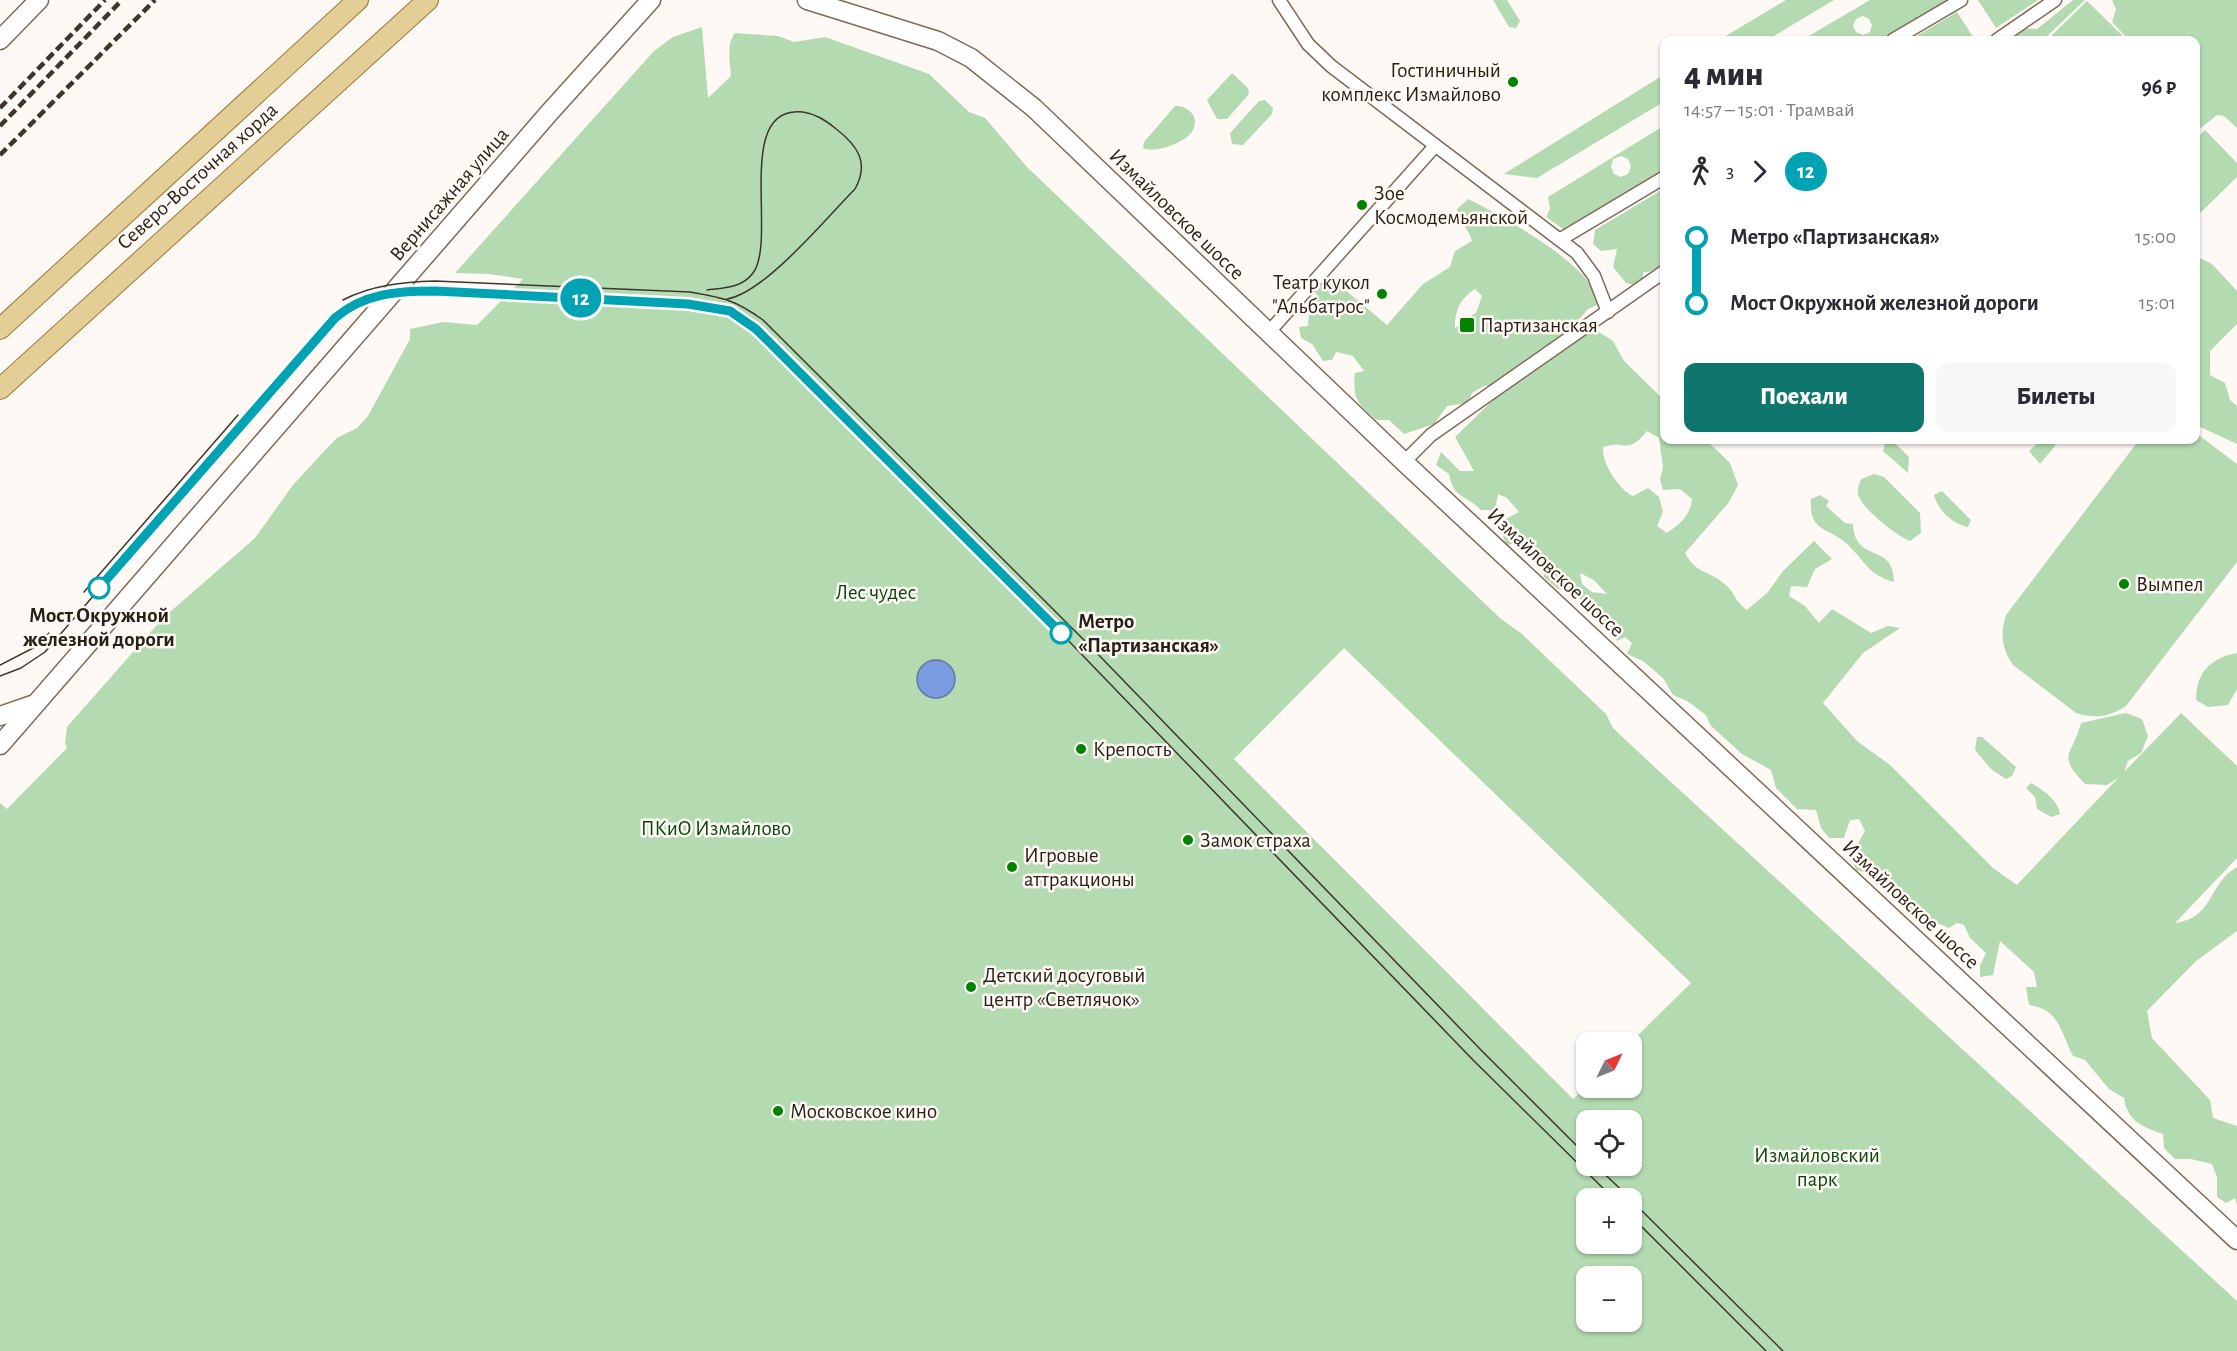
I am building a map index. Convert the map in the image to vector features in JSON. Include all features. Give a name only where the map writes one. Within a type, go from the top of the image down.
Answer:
[{"type":"main road","points":[[0,40],[39,0]]},
{"type":"main road","name":"Северо-Восточная хорда","points":[[0,329],[358,0]]},
{"type":"main road","name":"Северо-Восточная хорда","points":[[0,389],[428,0]]},
{"type":"main road","name":"Вернисажная улица","points":[[0,745],[549,112],[651,0]]},
{"type":"main road","name":"Измайловское шоссе","points":[[807,0],[823,2],[929,37],[971,58],[1005,83],[1404,462],[2237,1240]]},
{"type":"main road","points":[[0,716],[36,703]]},
{"type":"street","points":[[1279,0],[1318,55],[1435,146],[1561,239],[1587,265],[1608,312]]},
{"type":"street","points":[[1900,36],[1961,0]]},
{"type":"street","points":[[2003,36],[2055,0]]},
{"type":"street","points":[[1269,332],[1435,146]]},
{"type":"street","points":[[1561,239],[1660,180]]},
{"type":"street","points":[[1404,462],[1431,435],[1660,275]]},
{"type":"green space","points":[[1493,0],[1507,0],[1520,21],[1516,28],[1509,27]]},
{"type":"green space","points":[[1786,0],[1834,0],[1774,36],[1726,36]]},
{"type":"green space","points":[[1870,0],[1960,0],[1898,36],[1809,36]],"holes":[[[1863,16],[1869,19],[1872,25],[1870,32],[1863,35],[1856,32],[1853,26],[1856,19]]]},
{"type":"green space","points":[[1978,0],[2038,0],[1996,28]]},
{"type":"green space","points":[[2073,0],[2085,0],[2047,36],[2012,36],[2021,28],[2037,29]]},
{"type":"green space","points":[[2112,0],[2237,0],[2237,128],[2224,116],[2217,115],[2200,129],[2200,36],[2125,36],[2112,22],[2116,9]]},
{"type":"green space","points":[[2087,1],[2123,36],[2051,36]]},
{"type":"green space","points":[[1957,12],[1972,36],[1917,36]]},
{"type":"green space","name":"ПКиО Измайлово","points":[[702,27],[708,98],[731,76],[730,48],[735,33],[778,36],[794,42],[825,37],[929,74],[969,112],[985,118],[1027,167],[1501,619],[1522,634],[1606,714],[1613,728],[2237,1301],[2237,1351],[0,1351],[0,803],[7,809],[67,748],[65,743],[67,727],[163,618],[255,538],[293,485],[326,449],[337,438],[357,428],[368,416],[410,339],[410,329],[443,322],[477,325],[523,279],[489,274],[455,273],[654,51],[673,37]],"holes":[[[1344,648],[1691,983],[1641,1032],[1642,1098],[1576,1096],[1573,1099],[1234,759]]]},
{"type":"green space","points":[[1232,73],[1248,88],[1249,94],[1227,119],[1217,119],[1207,100]]},
{"type":"green space","points":[[1660,77],[1660,104],[1537,178],[1504,174]]},
{"type":"green space","points":[[1265,100],[1273,108],[1272,114],[1243,145],[1232,144],[1230,133],[1259,101]]},
{"type":"green space","points":[[1175,106],[1188,109],[1194,116],[1195,125],[1190,134],[1178,143],[1163,148],[1143,148],[1144,142]]},
{"type":"green space","points":[[1660,128],[1660,179],[1570,234],[1546,217],[1550,209],[1548,197]],"holes":[[[1621,156],[1628,159],[1631,166],[1628,174],[1621,177],[1614,174],[1611,167],[1613,159]]]},
{"type":"green space","points":[[2205,130],[2237,163],[2237,177],[2200,213],[2200,135]]},
{"type":"green space","points":[[1660,191],[1660,266],[1649,272],[1643,272],[1643,279],[1634,285],[1626,283],[1613,267],[1617,249],[1601,251],[1593,244],[1595,230]]},
{"type":"green space","points":[[1468,199],[1523,229],[1566,260],[1583,276],[1594,291],[1597,305],[1588,309],[1574,325],[1587,332],[1599,332],[1613,341],[1624,361],[1660,396],[1660,444],[1710,444],[1730,463],[1738,485],[1729,502],[1685,553],[1694,565],[1726,585],[1747,610],[1768,592],[1783,571],[1814,541],[1832,559],[1815,569],[1807,587],[1791,586],[1789,596],[1805,606],[1819,623],[1832,609],[1871,633],[1888,626],[1900,628],[1863,653],[1823,703],[1857,741],[1890,765],[1993,868],[2017,885],[2118,778],[2107,785],[2085,784],[2071,767],[2069,755],[2081,723],[2126,713],[2142,719],[2148,736],[2141,753],[2128,761],[2124,772],[2181,713],[2237,766],[2237,858],[2175,923],[2197,915],[2221,882],[2237,867],[2237,931],[2196,961],[2147,1011],[2152,1038],[2210,1100],[2213,1118],[2237,1126],[2237,1204],[2235,1198],[2226,1203],[2217,1197],[2217,1177],[2212,1164],[2191,1159],[2175,1159],[2164,1148],[2163,1134],[2149,1129],[2132,1118],[2124,1098],[2109,1089],[2085,1060],[2073,1056],[2062,1030],[2053,1017],[2029,1005],[2026,987],[2037,987],[2034,972],[2000,941],[1993,975],[1980,977],[1980,965],[1986,953],[1970,938],[1964,925],[1957,923],[1949,928],[1913,913],[1874,875],[1856,870],[1851,856],[1865,831],[1859,819],[1850,820],[1844,838],[1829,838],[1821,828],[1816,810],[1797,809],[1776,788],[1771,770],[1742,754],[1710,725],[1706,715],[1687,701],[1673,695],[1663,678],[1643,661],[1627,654],[1632,643],[1625,637],[1617,641],[1603,620],[1573,593],[1558,589],[1544,577],[1543,563],[1518,543],[1507,545],[1500,530],[1502,521],[1519,512],[1507,498],[1498,494],[1495,510],[1481,510],[1457,492],[1449,474],[1436,465],[1441,452],[1460,471],[1474,471],[1455,437],[1494,399],[1500,385],[1484,386],[1472,393],[1468,403],[1447,406],[1434,424],[1404,434],[1389,420],[1377,420],[1361,405],[1354,389],[1355,373],[1364,371],[1353,356],[1336,352],[1332,360],[1323,361],[1312,344],[1301,338],[1299,327],[1308,326],[1309,311],[1316,309],[1316,286],[1327,279],[1344,289],[1387,325],[1423,284],[1450,267],[1455,251],[1472,241],[1457,209]],"holes":[[[1475,289],[1482,296],[1476,313],[1463,320],[1455,329],[1459,306],[1465,297]],[[1647,431],[1659,438],[1663,467],[1660,480],[1663,490],[1680,489],[1692,499],[1684,519],[1667,533],[1657,526],[1663,512],[1659,497],[1648,488],[1633,496],[1628,493],[1608,468],[1603,453],[1603,447],[1630,445]],[[1580,573],[1594,580],[1607,594],[1592,592],[1582,584]]]},
{"type":"green space","points":[[2200,258],[2212,264],[2237,291],[2237,324],[2210,351],[2210,375],[2225,383],[2230,400],[2237,406],[2237,444],[2200,427]]},
{"type":"green space","name":"Вымпел","points":[[2200,436],[2237,464],[2237,562],[2126,706],[2114,713],[2102,716],[2076,713],[2013,665],[2006,653],[2003,641],[2006,615],[2136,444],[2200,444]]},
{"type":"green space","points":[[1885,444],[1896,444],[1909,457],[1908,473],[1883,451]]},
{"type":"green space","points":[[2037,444],[2055,444],[2040,464],[2029,451]]},
{"type":"green space","points":[[1874,474],[1884,477],[1920,513],[1921,533],[1910,541],[1882,522],[1867,509],[1859,497],[1861,479]]},
{"type":"green space","points":[[1942,491],[1971,520],[1968,527],[1951,520],[1942,511],[1934,495]]},
{"type":"green space","points":[[1820,495],[1829,501],[1826,506],[1845,523],[1853,524],[1855,537],[1860,545],[1888,561],[1894,582],[1872,571],[1841,539],[1817,524],[1811,510],[1811,499]]},
{"type":"green space","points":[[2237,653],[2237,689],[2228,705],[2208,707],[2196,700],[2199,682],[2206,668],[2227,655]]},
{"type":"green space","points":[[1977,737],[1982,737],[2016,767],[2012,776],[2006,779],[1991,769],[1975,750]]},
{"type":"green space","points":[[2031,783],[2053,800],[2060,814],[2051,817],[2037,809],[2035,797],[2026,788]]},
{"type":"water","points":[[936,660],[949,666],[955,679],[949,692],[936,698],[923,692],[917,679],[923,666]]},
{"type":"tram line","points":[[707,290],[726,288],[744,282],[753,273],[759,256],[762,233],[761,177],[763,151],[769,129],[782,115],[803,112],[812,114],[843,134],[855,148],[861,162],[855,189],[777,269],[742,294],[727,299]]},
{"type":"tram line","points":[[343,300],[388,285],[435,281],[690,292],[729,301],[763,320],[1092,648],[1576,1145]]},
{"type":"tram line","name":"12","points":[[99,588],[335,318],[347,308],[363,300],[396,291],[435,291],[688,304],[730,311],[756,329],[1061,633]]},
{"type":"tram line","points":[[0,676],[21,668],[45,652],[323,329],[337,317],[363,301],[401,292],[435,291],[689,304],[730,311],[756,329],[1061,633],[1473,1060],[1603,1188]]},
{"type":"tram line","points":[[84,592],[238,415]]},
{"type":"tram line","points":[[0,665],[39,645],[49,633]]},
{"type":"tram line","points":[[1607,1176],[1619,1188]]},
{"type":"tram line","points":[[1642,1211],[1783,1351]]},
{"type":"tram line","points":[[1642,1227],[1766,1351]]},
{"type":"railway","points":[[0,108],[105,0]]},
{"type":"railway","points":[[0,126],[122,0]]},
{"type":"railway","points":[[0,155],[155,0]]},
{"type":"place","name":"Гостиничный комплекс Измайлово","points":[[1513,82]]},
{"type":"place","name":"Зое Космодемьянской","points":[[1362,205]]},
{"type":"place","name":"Театр кукол \"Альбатрос\"","points":[[1382,294]]},
{"type":"place","name":"Партизанская","points":[[1467,325]]},
{"type":"place","name":"Вымпел","points":[[2124,584]]},
{"type":"place","name":"Мост Окружной железной дороги","points":[[99,588]]},
{"type":"place","name":"Метро «Партизанская»","points":[[1061,633]]},
{"type":"place","name":"Крепость","points":[[1081,749]]},
{"type":"place","name":"Замок страха","points":[[1188,840]]},
{"type":"place","name":"Игровые аттракционы","points":[[1012,867]]},
{"type":"place","name":"Детский досуговый центр «Светлячок»","points":[[971,987]]},
{"type":"place","name":"Московское кино","points":[[778,1111]]},
{"type":"park label","name":"Лес чудес","points":[[876,592]]},
{"type":"park label","name":"Измайловский парк","points":[[1817,1167]]}]
